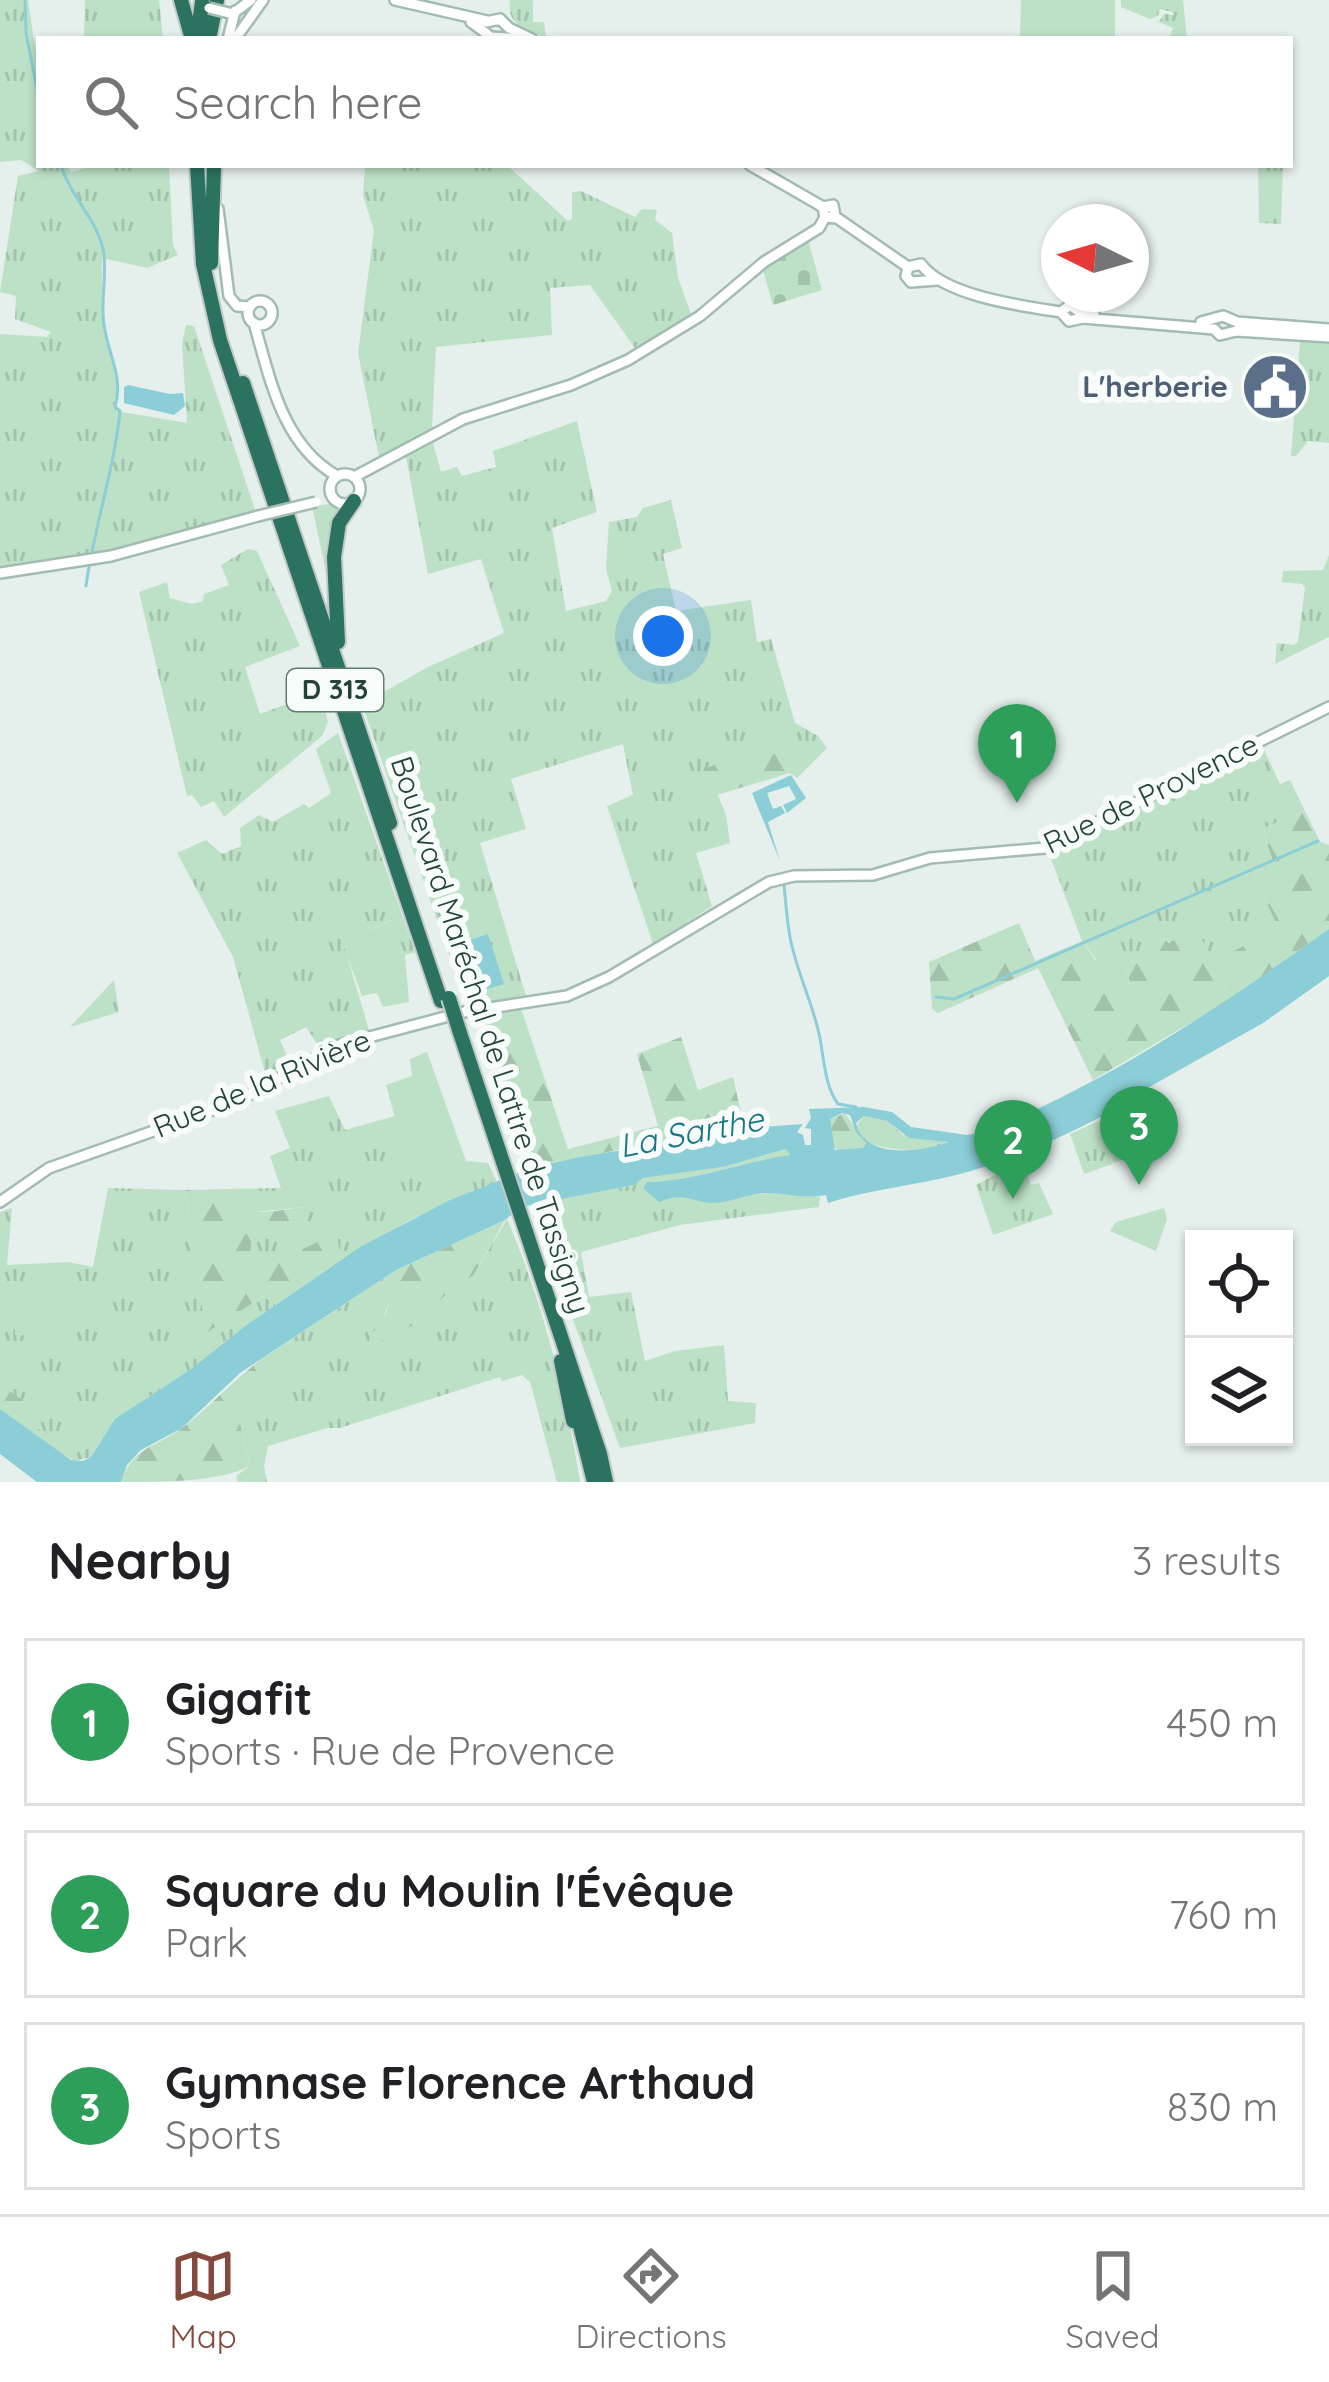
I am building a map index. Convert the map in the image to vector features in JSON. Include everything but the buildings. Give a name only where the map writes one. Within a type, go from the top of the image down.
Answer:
[{"type":"highway","points":[[181,0],[193,36]]},
{"type":"highway","points":[[196,36],[217,5]]},
{"type":"highway","points":[[213,36],[217,5]]},
{"type":"highway","name":"D 313","points":[[197,168],[207,263]]},
{"type":"highway","points":[[207,263],[214,168]]},
{"type":"highway","name":"Boulevard Maréchal de Lattre de Tassigny","points":[[207,263],[455,1032],[600,1454],[605,1482]]},
{"type":"highway","name":"Boulevard Maréchal de Lattre de Tassigny","points":[[207,263],[220,340],[238,397],[445,1000]]},
{"type":"highway","points":[[354,501],[342,516],[336,538],[334,615],[367,752]]},
{"type":"highway","name":"Boulevard Maréchal de Lattre de Tassigny","points":[[527,1245],[590,1482]]},
{"type":"street","points":[[231,36],[217,5],[251,0]]},
{"type":"street","points":[[234,36],[263,0]]},
{"type":"street","points":[[395,0],[486,25],[491,36]]},
{"type":"street","points":[[486,25],[497,17],[502,30]]},
{"type":"street","points":[[214,168],[227,289],[238,306],[250,308],[260,301],[269,306],[271,316],[258,327]]},
{"type":"street","points":[[755,168],[908,267],[921,264],[925,276]]},
{"type":"street","points":[[0,573],[111,556],[316,502],[332,487],[357,480],[463,419],[604,372],[682,327],[764,262],[819,228],[827,214]]},
{"type":"street","points":[[908,267],[910,282],[925,276],[992,298],[1061,312],[1067,321],[1077,315],[1214,325],[1220,335],[1231,326],[1329,333]]},
{"type":"street","points":[[250,308],[272,388],[293,432],[323,468],[343,504],[354,501],[357,480]]},
{"type":"street","name":"Rue de Provence","points":[[794,876],[873,875],[930,858],[1045,848],[1329,707]]},
{"type":"street","name":"Rue de la Rivière","points":[[0,1202],[49,1168],[238,1101],[339,1045],[475,1010],[567,996],[742,895],[794,876]]},
{"type":"green space","points":[[0,0],[28,0],[36,54],[36,168],[69,168],[71,172],[169,168],[173,245],[178,255],[147,268],[102,258],[103,328],[118,385],[116,411],[187,423],[182,343],[186,325],[194,326],[255,510],[161,539],[0,568],[0,334],[47,337],[51,332],[15,319],[16,296],[0,292],[18,176],[39,171],[21,160],[0,162]]},
{"type":"green space","points":[[85,0],[159,0],[163,36],[84,36]]},
{"type":"green space","points":[[510,0],[533,0],[533,22],[544,22],[546,36],[514,21]]},
{"type":"green space","points":[[1021,0],[1115,0],[1115,36],[1020,36]]},
{"type":"green space","points":[[1121,0],[1183,0],[1187,36],[1170,36],[1173,28],[1159,22],[1172,12],[1160,9],[1150,19],[1121,7]]},
{"type":"green space","points":[[365,168],[510,168],[568,221],[572,219],[572,192],[581,191],[635,217],[642,209],[657,210],[655,220],[672,233],[678,278],[691,314],[637,351],[590,285],[550,288],[552,335],[436,347],[432,428],[380,462],[358,353],[374,230],[363,196]]},
{"type":"green space","points":[[1258,168],[1283,168],[1281,224],[1259,223]]},
{"type":"green space","points":[[808,240],[822,290],[773,305],[762,267]]},
{"type":"green space","points":[[1300,341],[1329,344],[1329,443],[1308,441],[1291,456]]},
{"type":"green space","points":[[577,421],[597,512],[552,528],[566,611],[606,601],[612,591],[606,569],[609,522],[637,517],[643,508],[671,500],[682,548],[663,554],[676,611],[751,600],[757,642],[771,639],[795,723],[818,736],[827,748],[797,778],[790,773],[782,742],[707,768],[726,815],[730,843],[696,853],[712,906],[653,944],[607,806],[633,795],[623,744],[511,779],[526,829],[480,843],[526,996],[467,1006],[362,704],[504,633],[481,559],[428,574],[406,457],[433,443],[441,472],[457,467],[462,476],[496,467],[493,451]]},
{"type":"green space","points":[[343,506],[343,511],[331,595],[312,507]]},
{"type":"green space","points":[[248,549],[257,551],[300,646],[245,667],[260,714],[320,692],[328,722],[322,736],[224,817],[214,801],[201,807],[192,795],[187,796],[139,592],[167,582],[170,598],[192,604],[203,601],[204,594],[229,585],[221,565]]},
{"type":"green space","points":[[1329,555],[1329,637],[1275,664],[1277,643],[1294,645],[1298,641],[1305,588],[1282,582],[1283,571],[1323,570]]},
{"type":"green space","points":[[338,733],[415,952],[405,955],[392,920],[343,942],[369,1030],[320,1048],[306,1027],[280,1040],[291,1066],[267,1080],[233,957],[177,853],[206,840],[222,854],[241,846],[240,828],[259,815],[273,822],[331,793],[316,749]]},
{"type":"green space","points":[[783,741],[790,773],[717,795],[706,768]]},
{"type":"green space","points":[[1261,743],[1280,784],[1290,780],[1305,811],[1262,829],[1274,865],[1253,875],[1278,927],[1231,981],[1233,997],[1228,1001],[1225,983],[1164,938],[1125,966],[1130,982],[1122,987],[1115,984],[1082,941],[1050,856]]},
{"type":"green space","points":[[1305,811],[1320,842],[1329,845],[1329,929],[1233,997],[1223,957],[1278,927],[1253,875],[1274,864],[1262,829]]},
{"type":"green space","points":[[393,920],[405,955],[409,1002],[383,1007],[377,993],[362,996],[342,942]]},
{"type":"green space","points":[[1019,923],[1035,961],[1082,941],[1095,960],[1106,957],[1112,962],[1115,984],[1122,987],[1130,982],[1125,966],[1164,938],[1169,943],[1195,927],[1225,983],[1228,1001],[1093,1080],[1038,968],[938,1013],[932,1009],[929,962]]},
{"type":"green space","points":[[114,980],[119,1012],[70,1027]]},
{"type":"green space","points":[[521,1008],[568,1149],[658,1126],[637,1054],[681,1037],[698,1090],[733,1077],[745,1130],[641,1145],[528,1169],[481,1012]]},
{"type":"green space","points":[[427,1052],[466,1161],[410,1173],[386,1085],[412,1076],[410,1059]]},
{"type":"green space","points":[[329,1096],[345,1130],[395,1116],[410,1172],[466,1161],[488,1163],[497,1182],[412,1219],[342,1259],[335,1234],[263,1268],[250,1263],[251,1229],[306,1220],[303,1207],[246,1213],[230,1204],[225,1189],[281,1188],[270,1156],[290,1148],[275,1111]]},
{"type":"green space","points":[[845,1113],[855,1128],[864,1116],[887,1121],[903,1135],[949,1142],[908,1150],[866,1142],[863,1148],[840,1152],[832,1142],[829,1123]]},
{"type":"green space","points":[[1103,1119],[1112,1164],[1084,1174],[1070,1134]]},
{"type":"green space","points":[[1141,1132],[1147,1151],[1113,1163],[1107,1144]]},
{"type":"green space","points":[[786,1149],[790,1155],[648,1182],[667,1199],[692,1194],[714,1203],[770,1193],[820,1197],[819,1207],[680,1225],[581,1252],[589,1297],[631,1292],[645,1361],[675,1351],[724,1345],[728,1401],[756,1403],[755,1423],[620,1448],[531,1205],[634,1185],[643,1178],[723,1167]]},
{"type":"green space","points":[[1022,1160],[1031,1185],[1039,1183],[1053,1214],[993,1235],[976,1185]]},
{"type":"green space","points":[[108,1188],[185,1190],[206,1332],[264,1296],[276,1305],[123,1416],[91,1457],[74,1461],[25,1431],[0,1409],[0,1212],[12,1208],[7,1265],[68,1262],[93,1267]]},
{"type":"green space","points":[[225,1189],[238,1207],[247,1210],[304,1207],[307,1220],[252,1229],[250,1263],[263,1268],[336,1233],[342,1259],[276,1305],[264,1296],[206,1333],[185,1190]]},
{"type":"green space","points":[[1164,1208],[1167,1219],[1156,1251],[1110,1231],[1116,1222]]},
{"type":"green space","points":[[507,1219],[551,1348],[580,1482],[557,1482],[530,1382],[522,1375],[502,1381],[500,1377],[268,1446],[267,1482],[238,1482],[236,1476],[250,1466],[237,1410],[274,1372],[279,1363],[271,1353],[396,1270],[392,1296],[373,1344],[414,1325],[457,1284],[473,1276]]},
{"type":"green space","points":[[505,1220],[473,1276],[457,1284],[414,1325],[373,1344],[369,1339],[387,1312],[396,1270]]},
{"type":"green space","points":[[17,1291],[64,1293],[63,1313],[16,1311]]},
{"type":"green space","points":[[15,1315],[62,1317],[61,1337],[15,1335]]},
{"type":"green space","points":[[271,1353],[284,1366],[280,1373],[237,1410],[250,1466],[206,1478],[121,1482],[132,1461],[182,1428]]},
{"type":"green space","points":[[0,1384],[22,1400],[39,1436],[25,1431],[0,1409]]},
{"type":"water","points":[[128,385],[183,393],[185,406],[174,415],[124,403]]},
{"type":"water","points":[[791,775],[806,798],[787,813],[783,805],[796,799],[789,786],[767,793],[773,809],[781,806],[785,813],[768,822],[780,861],[752,793]]},
{"type":"water","name":"La Sarthe","points":[[1329,929],[1329,976],[1263,1023],[1144,1090],[1145,1094],[1029,1151],[956,1175],[828,1203],[826,1195],[769,1193],[720,1203],[683,1197],[659,1202],[643,1188],[647,1182],[790,1155],[786,1149],[723,1167],[643,1178],[634,1185],[521,1207],[505,1220],[396,1270],[240,1373],[182,1428],[141,1450],[127,1465],[121,1482],[37,1482],[0,1454],[0,1409],[71,1460],[91,1457],[115,1419],[360,1247],[448,1201],[528,1169],[762,1127],[803,1124],[797,1132],[805,1145],[811,1145],[811,1129],[805,1128],[811,1118],[809,1109],[864,1107],[892,1112],[911,1127],[967,1135],[984,1132],[1119,1067]],"holes":[[[850,1115],[866,1143],[863,1148],[835,1150],[830,1119]],[[864,1116],[887,1121],[909,1138],[949,1142],[910,1150],[882,1148],[861,1135],[856,1123]]]},
{"type":"water","points":[[488,934],[504,984],[470,994],[456,945]]},
{"type":"waterway","points":[[25,0],[36,84]]},
{"type":"waterway","points":[[62,168],[103,249],[104,325],[117,376],[115,407],[120,411],[86,586]]},
{"type":"waterway","points":[[936,997],[954,999],[1318,841]]},
{"type":"waterway","points":[[784,885],[791,942],[817,1024],[829,1085],[838,1104],[856,1107]]},
{"type":"place","name":"L'herberie","points":[[1275,387]]},
{"type":"place","name":"Gigafit","points":[[1017,803]]},
{"type":"place","name":"Gymnase Florence Arthaud","points":[[1139,1185]]},
{"type":"place","name":"Square du Moulin l'Évêque","points":[[1013,1199]]}]
